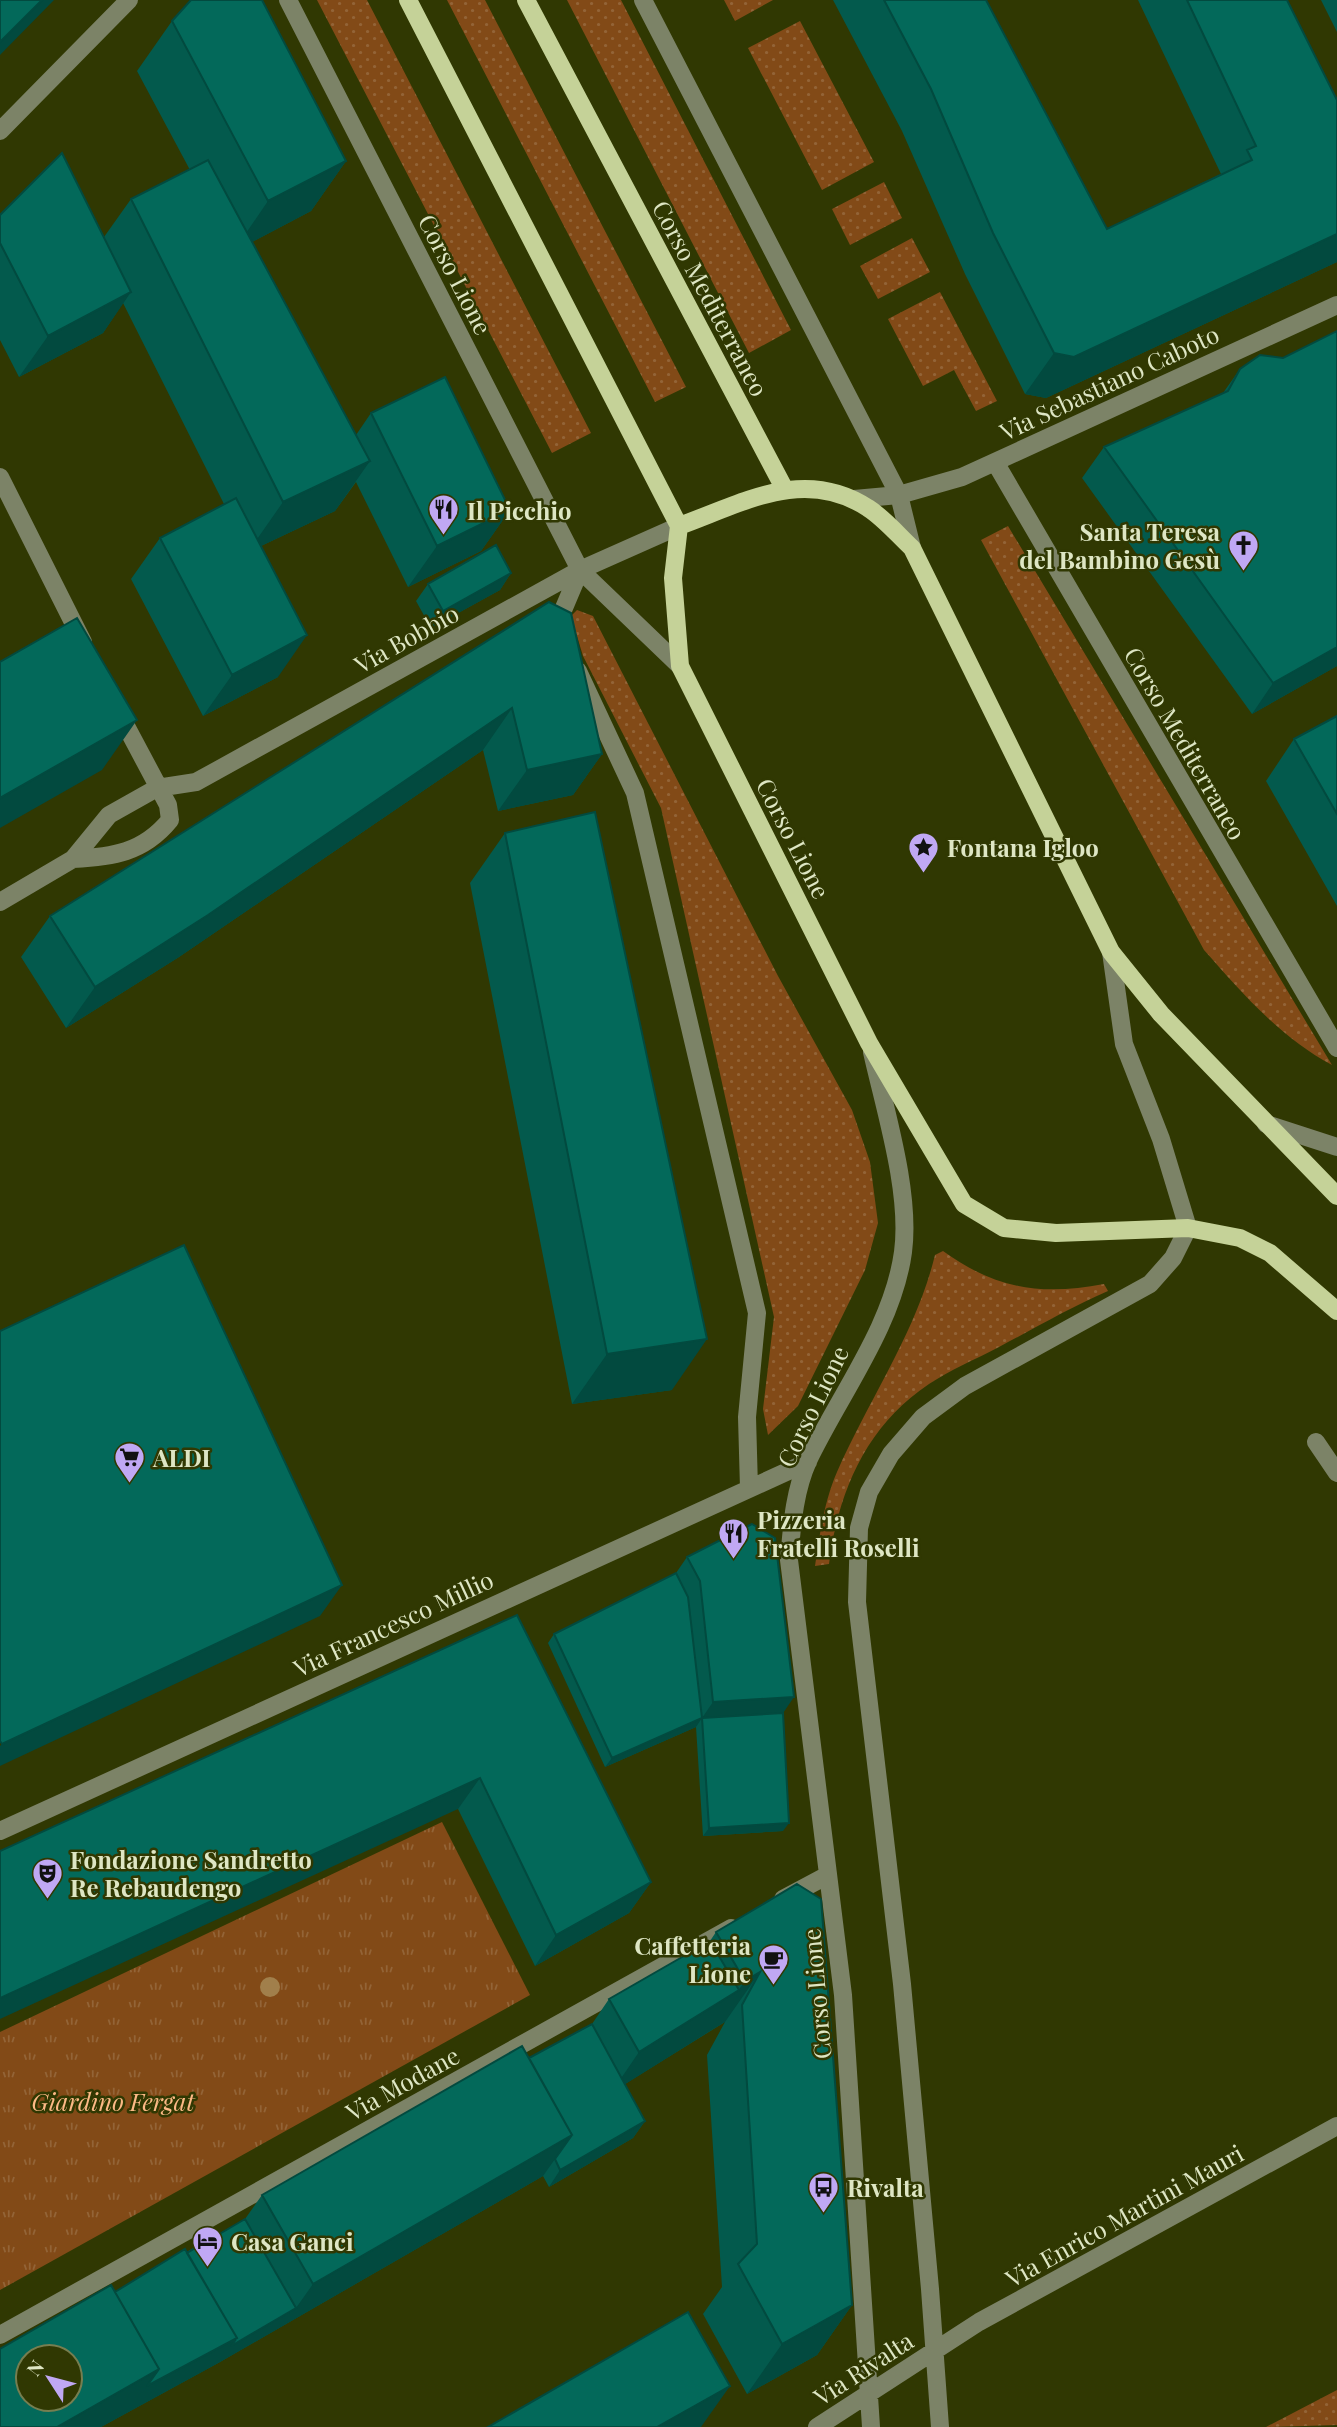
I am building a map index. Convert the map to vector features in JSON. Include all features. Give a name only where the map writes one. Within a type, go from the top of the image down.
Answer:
[{"type":"main road","points":[[408,0],[679,526],[784,488],[815,487],[854,499],[871,509],[912,548],[1111,951],[1161,1014],[1337,1196]]},
{"type":"main road","name":"Corso Mediterraneo","points":[[526,0],[784,488]]},
{"type":"main road","name":"Corso Lione","points":[[679,526],[673,578],[680,666],[869,1043]]},
{"type":"main road","points":[[869,1043],[964,1204],[1004,1228],[1056,1233],[1188,1228],[1240,1238],[1270,1253],[1337,1311]]},
{"type":"street","points":[[0,131],[129,0]]},
{"type":"street","name":"Corso Lione","points":[[288,0],[580,570],[680,666]]},
{"type":"street","points":[[643,0],[899,495],[912,548]]},
{"type":"street","name":"Via Sebastiano Caboto","points":[[899,495],[962,477],[1337,305]]},
{"type":"street","name":"Corso Mediterraneo","points":[[995,462],[1337,1048]]},
{"type":"street","points":[[0,477],[90,657]]},
{"type":"street","points":[[854,499],[899,495]]},
{"type":"street","name":"Via Bobbio","points":[[0,902],[73,859],[109,815],[157,788],[196,782],[580,570],[679,526]]},
{"type":"street","name":"Corso Lione","points":[[580,570],[561,615],[561,634],[635,793],[757,1313],[747,1417],[749,1488]]},
{"type":"street","points":[[109,693],[157,788]]},
{"type":"street","name":"Via Bobbio","points":[[73,859],[117,857],[160,832],[170,820],[168,805],[157,788]]},
{"type":"street","points":[[940,2427],[936,2350],[902,1984],[857,1602],[859,1528],[869,1492],[891,1454],[923,1417],[965,1386],[1150,1284],[1173,1258],[1188,1228],[1161,1139],[1124,1044],[1111,951]]},
{"type":"street","name":"Corso Lione","points":[[869,1043],[893,1145],[904,1214],[903,1251],[894,1290],[855,1376],[808,1462],[794,1505],[789,1560],[843,1995],[870,2427]]},
{"type":"street","points":[[1266,1124],[1337,1147]]},
{"type":"street","points":[[1316,1442],[1337,1473]]},
{"type":"street","name":"Via Francesco Millio","points":[[0,1831],[808,1462]]},
{"type":"street","points":[[765,1909],[828,1874]]},
{"type":"street","name":"Via Modane","points":[[0,2335],[741,1922]]},
{"type":"street","name":"Via Enrico Martini Mauri","points":[[936,2350],[1039,2288],[1337,2126]]},
{"type":"street","name":"Via Rivalta","points":[[817,2427],[936,2350]]},
{"type":"green space","points":[[317,0],[367,0],[591,433],[552,453]]},
{"type":"green space","points":[[447,0],[485,0],[686,387],[655,402]]},
{"type":"green space","points":[[567,0],[621,0],[791,330],[749,353]]},
{"type":"green space","points":[[724,0],[773,0],[735,21]]},
{"type":"green space","points":[[800,21],[874,162],[822,190],[748,48]]},
{"type":"green space","points":[[884,182],[902,218],[850,245],[832,209]]},
{"type":"green space","points":[[912,238],[930,272],[878,299],[860,266]]},
{"type":"green space","points":[[940,292],[997,401],[976,411],[954,370],[923,386],[888,319]]},
{"type":"green space","points":[[1008,526],[1332,1065],[1279,1028],[1204,950],[981,540]]},
{"type":"green space","points":[[577,610],[593,616],[778,976],[852,1110],[870,1162],[878,1223],[865,1270],[798,1406],[768,1435],[763,1409],[774,1317],[661,808],[583,656],[571,616]]},
{"type":"green space","points":[[943,1251],[981,1274],[1020,1286],[1060,1289],[1104,1284],[1108,1291],[946,1374],[907,1401],[872,1440],[859,1463],[840,1511],[829,1564],[815,1566],[826,1506],[837,1472],[904,1339],[927,1284],[935,1255]]},
{"type":"green space","name":"Giardino Fergat","points":[[442,1822],[530,1995],[0,2290],[0,2032]]},
{"type":"green space","points":[[1337,2390],[1337,2425],[1266,2427]]},
{"type":"building","points":[[0,0],[42,0],[0,42]]},
{"type":"building","points":[[191,0],[262,0],[346,161],[268,201],[172,21]]},
{"type":"building","points":[[884,0],[986,0],[1107,229],[1252,160],[1247,150],[1256,146],[1187,0],[1287,0],[1337,100],[1337,234],[1074,357],[1054,353],[993,233],[931,89]]},
{"type":"building","points":[[62,153],[131,292],[48,336],[0,243],[0,215]]},
{"type":"building","points":[[208,160],[370,461],[283,502],[131,199]]},
{"type":"building","name":"Santa Teresa del Bambino Gesù","points":[[1337,331],[1337,647],[1273,683],[1104,447],[1228,391],[1240,369],[1260,355],[1283,358]]},
{"type":"building","points":[[445,377],[510,510],[437,546],[371,413]]},
{"type":"building","points":[[236,498],[307,635],[232,675],[160,538]]},
{"type":"building","points":[[496,545],[511,573],[443,611],[428,584]]},
{"type":"building","points":[[549,602],[571,613],[602,754],[527,770],[512,708],[208,915],[95,987],[50,916]]},
{"type":"building","points":[[77,618],[137,720],[0,798],[0,662]]},
{"type":"building","points":[[1337,716],[1337,814],[1294,739]]},
{"type":"building","points":[[595,812],[707,1339],[607,1354],[505,833]]},
{"type":"building","name":"ALDI","points":[[184,1245],[342,1585],[2,1744],[0,1331]]},
{"type":"building","points":[[752,1524],[775,1538],[794,1697],[713,1702],[700,1581],[687,1557]]},
{"type":"building","points":[[676,1573],[688,1597],[702,1718],[612,1758],[554,1634]]},
{"type":"building","points":[[517,1615],[651,1882],[556,1935],[480,1778],[0,1998],[0,1851]]},
{"type":"building","points":[[783,1713],[789,1823],[709,1828],[702,1718]]},
{"type":"building","points":[[797,1884],[821,1899],[852,2305],[782,2344],[738,2264],[757,2244],[742,2005],[760,1972],[745,1981],[716,1932]]},
{"type":"building","points":[[710,1941],[739,1990],[639,2052],[609,1999]]},
{"type":"building","points":[[592,2024],[645,2121],[560,2170],[555,2159],[572,2135],[529,2058]]},
{"type":"building","points":[[522,2046],[572,2135],[313,2284],[262,2195]]},
{"type":"building","points":[[245,2219],[296,2308],[231,2346],[237,2338],[187,2253]]},
{"type":"building","points":[[185,2249],[237,2338],[147,2386],[159,2369],[115,2292]]},
{"type":"building","points":[[111,2285],[159,2369],[84,2412],[84,2343],[14,2343],[14,2413],[82,2413],[57,2427],[0,2427],[0,2349]]},
{"type":"building","points":[[688,2312],[730,2386],[657,2427],[488,2427]]},
{"type":"place","name":"Il Picchio","points":[[444,537]]},
{"type":"place","name":"Santa Teresa del Bambino Gesù","points":[[1243,572]]},
{"type":"place","name":"Fontana Igloo","points":[[924,874]]},
{"type":"place","name":"ALDI","points":[[130,1484]]},
{"type":"place","name":"Pizzeria Fratelli Roselli","points":[[734,1560]]},
{"type":"place","name":"Fondazione Sandretto Re Rebaudengo","points":[[47,1900]]},
{"type":"place","name":"Caffetteria Lione","points":[[774,1986]]},
{"type":"place","name":"Rivalta","points":[[824,2214]]},
{"type":"place","name":"Casa Ganci","points":[[208,2268]]}]
